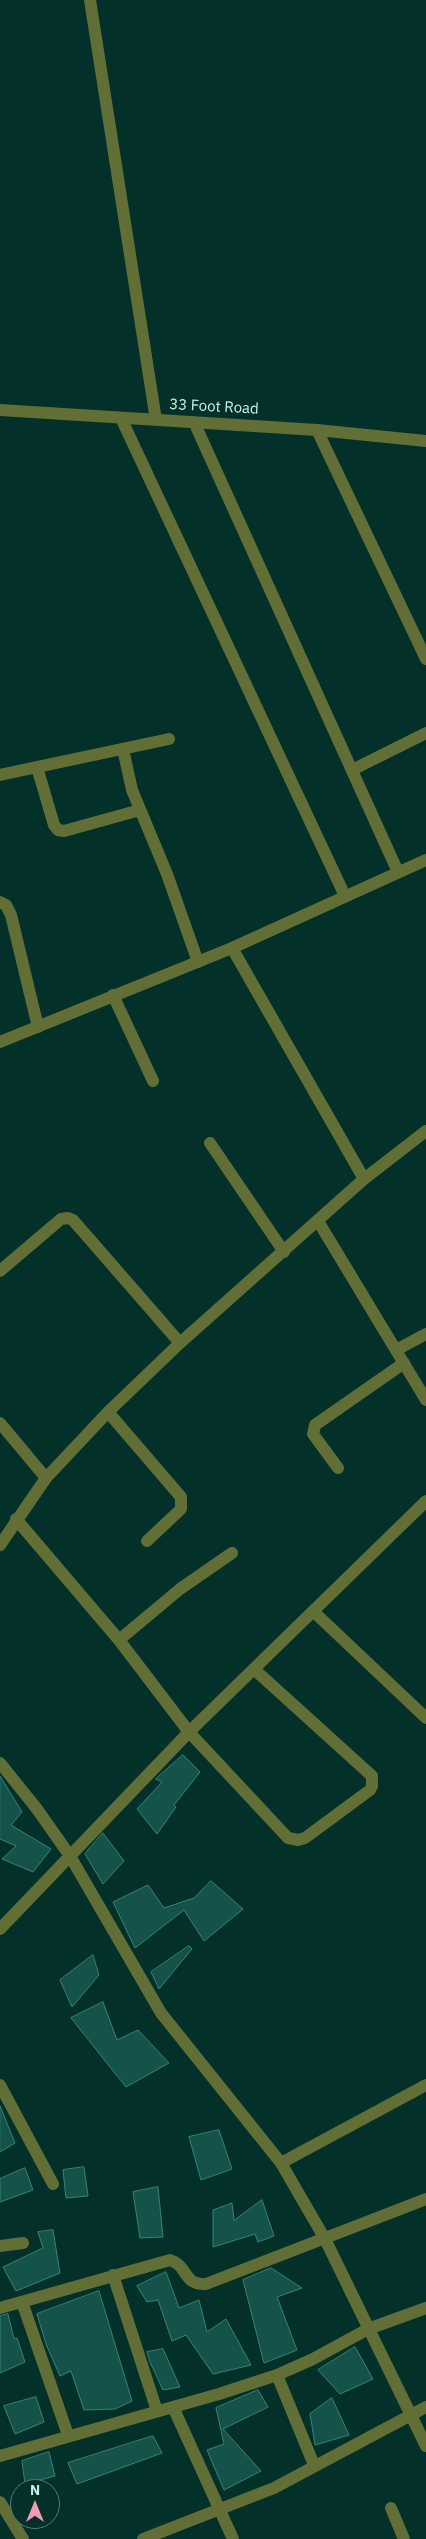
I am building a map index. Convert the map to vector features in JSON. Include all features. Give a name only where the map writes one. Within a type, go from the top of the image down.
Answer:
[{"type":"street","points":[[90,0],[156,420]]},
{"type":"street","name":"33 Foot Road","points":[[0,410],[317,430],[426,441]]},
{"type":"street","points":[[121,418],[345,896]]},
{"type":"street","points":[[194,422],[398,872]]},
{"type":"street","points":[[317,430],[426,659]]},
{"type":"street","points":[[352,770],[426,733]]},
{"type":"street","points":[[0,775],[169,739]]},
{"type":"street","points":[[123,749],[132,790],[167,874],[198,962]]},
{"type":"street","points":[[38,767],[54,825],[58,830],[64,831],[140,810]]},
{"type":"street","points":[[0,1042],[232,948],[426,860]]},
{"type":"street","points":[[0,902],[6,905],[11,915],[38,1027]]},
{"type":"street","points":[[232,948],[364,1180]]},
{"type":"street","points":[[113,995],[153,1081]]},
{"type":"street","points":[[0,1545],[46,1478],[108,1412],[180,1343],[364,1180],[426,1131]]},
{"type":"street","points":[[210,1143],[284,1252]]},
{"type":"street","points":[[0,1271],[61,1219],[68,1218],[73,1220],[180,1343]]},
{"type":"street","points":[[318,1221],[426,1400]]},
{"type":"street","points":[[396,1350],[426,1334]]},
{"type":"street","points":[[338,1468],[313,1434],[316,1425],[404,1363]]},
{"type":"street","points":[[108,1412],[181,1497],[181,1510],[146,1541]]},
{"type":"street","points":[[0,1423],[46,1478]]},
{"type":"street","points":[[0,1929],[189,1732],[255,1670],[426,1501]]},
{"type":"street","points":[[16,1520],[119,1640],[189,1732],[288,1838],[298,1840],[305,1838],[370,1790],[372,1776],[255,1670]]},
{"type":"street","points":[[119,1640],[180,1589],[232,1552]]},
{"type":"street","points":[[314,1612],[426,1718]]},
{"type":"street","points":[[2,1768],[70,1856],[161,2013],[281,2163],[325,2240],[426,2446]]},
{"type":"street","points":[[0,2085],[53,2184]]},
{"type":"street","points":[[281,2163],[426,2085]]},
{"type":"street","points":[[0,2308],[170,2260],[178,2263],[188,2280],[196,2285],[206,2284],[325,2240],[426,2199]]},
{"type":"street","points":[[0,2246],[23,2243]]},
{"type":"street","points":[[114,2275],[157,2411]]},
{"type":"street","points":[[22,2302],[68,2435]]},
{"type":"street","points":[[0,2456],[68,2435],[173,2407],[277,2375],[314,2359],[368,2329],[426,2308]]},
{"type":"street","points":[[277,2375],[314,2465]]},
{"type":"street","points":[[173,2407],[232,2539]]},
{"type":"street","points":[[143,2539],[220,2511],[274,2488],[426,2407]]},
{"type":"street","points":[[0,2502],[23,2539]]},
{"type":"street","points":[[391,2508],[404,2539]]},
{"type":"building","points":[[183,1755],[200,1772],[174,1805],[176,1807],[157,1834],[137,1809],[162,1782],[156,1779]]},
{"type":"building","points":[[0,1776],[22,1812],[11,1825],[51,1849],[33,1872],[2,1859],[16,1846],[0,1839]]},
{"type":"building","points":[[103,1833],[124,1861],[103,1884],[85,1854]]},
{"type":"building","points":[[211,1881],[243,1909],[204,1941],[184,1910],[135,1948],[113,1902],[148,1885],[164,1908],[194,1898]]},
{"type":"building","points":[[189,1946],[192,1949],[159,1989],[151,1972]]},
{"type":"building","points":[[93,1955],[99,1975],[72,2007],[60,1980]]},
{"type":"building","points":[[103,2002],[117,2040],[138,2030],[169,2063],[126,2087],[71,2018]]},
{"type":"building","points":[[0,2106],[15,2143],[0,2152]]},
{"type":"building","points":[[219,2130],[232,2169],[201,2180],[189,2137]]},
{"type":"building","points":[[84,2167],[88,2196],[66,2198],[63,2170]]},
{"type":"building","points":[[25,2168],[33,2190],[0,2202],[0,2179]]},
{"type":"building","points":[[158,2187],[163,2237],[140,2238],[133,2192]]},
{"type":"building","points":[[262,2200],[274,2236],[258,2242],[255,2234],[213,2247],[213,2210],[232,2203],[234,2220]]},
{"type":"building","points":[[53,2230],[60,2273],[16,2291],[3,2267],[43,2248],[38,2232]]},
{"type":"building","points":[[271,2268],[302,2288],[277,2297],[297,2350],[264,2363],[243,2280]]},
{"type":"building","points":[[166,2272],[179,2308],[199,2300],[207,2332],[226,2319],[251,2365],[213,2374],[186,2335],[172,2341],[158,2300],[147,2302],[137,2286]]},
{"type":"building","points":[[99,2291],[132,2401],[115,2409],[84,2410],[71,2371],[60,2376],[46,2344],[37,2314]]},
{"type":"building","points":[[8,2314],[14,2339],[17,2338],[25,2362],[0,2373],[0,2316]]},
{"type":"building","points":[[355,2347],[373,2379],[340,2394],[318,2370]]},
{"type":"building","points":[[163,2349],[180,2387],[163,2390],[150,2362],[147,2352]]},
{"type":"building","points":[[258,2390],[268,2407],[223,2429],[261,2471],[224,2490],[207,2450],[224,2444],[216,2408]]},
{"type":"building","points":[[36,2397],[44,2422],[15,2434],[4,2406]]},
{"type":"building","points":[[332,2398],[349,2435],[315,2445],[310,2414]]},
{"type":"building","points":[[153,2436],[162,2453],[77,2484],[68,2463]]},
{"type":"building","points":[[49,2452],[55,2476],[44,2479],[24,2479],[22,2461]]}]
